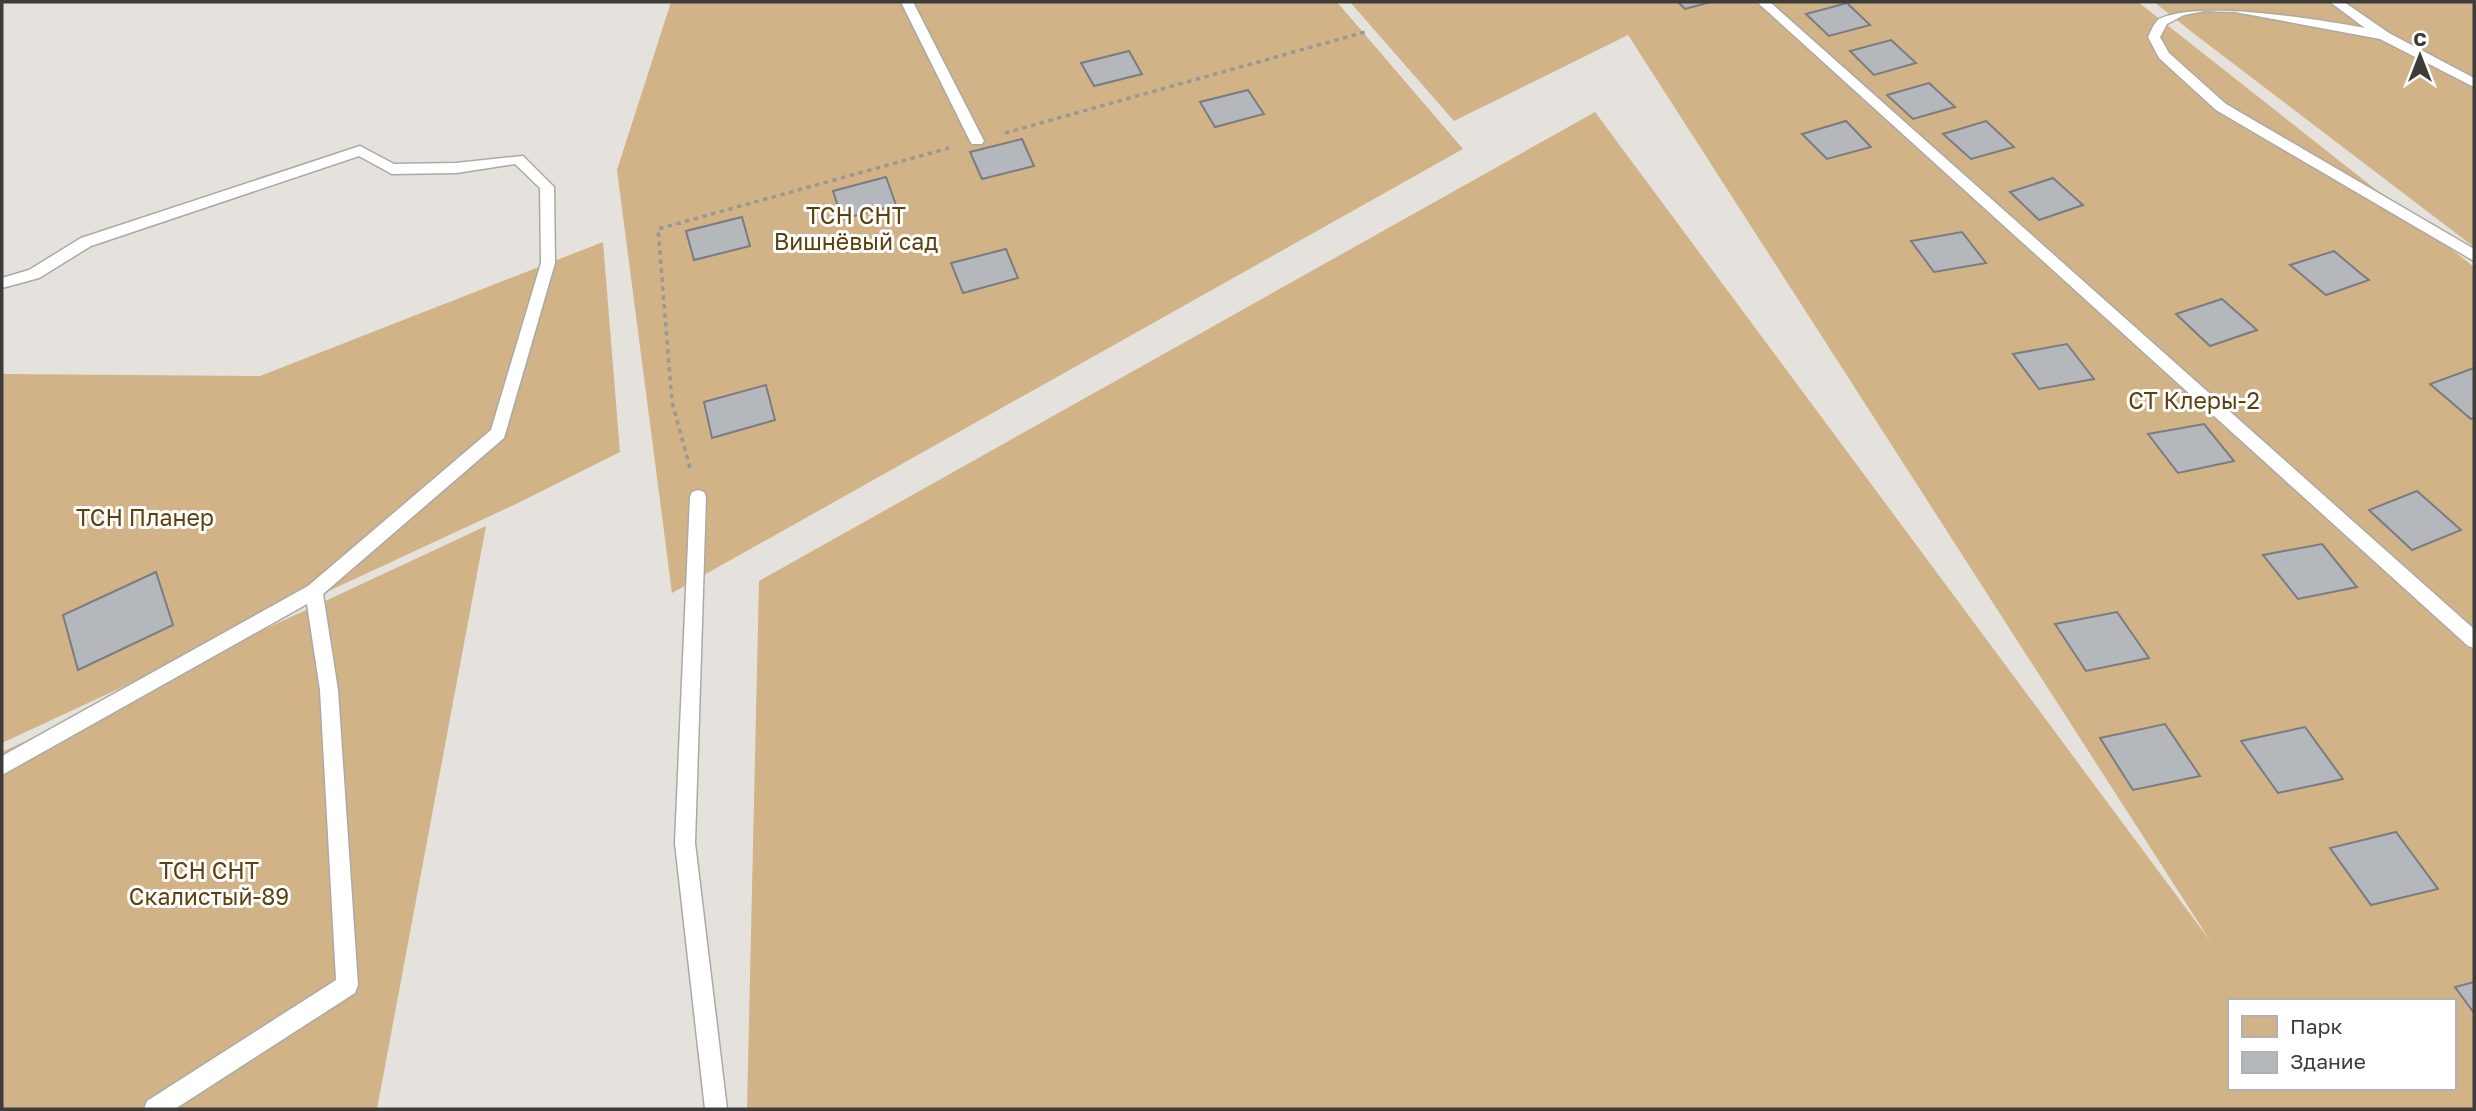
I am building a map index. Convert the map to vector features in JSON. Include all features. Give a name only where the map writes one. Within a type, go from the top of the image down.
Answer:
[{"type":"lane","points":[[907,2],[977,141]]},
{"type":"lane","points":[[1763,2],[2474,640]]},
{"type":"lane","points":[[2336,2],[2384,36],[2474,83]]},
{"type":"lane","points":[[2384,36],[2235,8],[2205,7],[2180,12],[2162,22],[2154,37],[2164,55],[2221,107],[2474,256]]},
{"type":"lane","points":[[2,283],[34,274],[86,242],[360,151],[392,169],[456,168],[518,159],[547,187],[548,263],[498,433],[314,592],[2,766]]},
{"type":"lane","points":[[698,497],[685,843],[716,1109]]},
{"type":"lane","points":[[155,1109],[347,985],[330,690],[314,592]]},
{"type":"path","points":[[698,497],[672,402],[658,229],[1364,32]]},
{"type":"green space","name":"ТСН СНТ Вишнёвый сад","points":[[671,2],[1337,2],[1463,149],[672,593],[617,170]]},
{"type":"green space","name":"СТ Клеры-2","points":[[1350,2],[2138,2],[2474,267],[2474,1109],[747,1109],[759,581],[1595,112],[2211,942],[1628,35],[1454,121]]},
{"type":"green space","points":[[2154,2],[2474,2],[2474,247],[2197,36]]},
{"type":"green space","name":"ТСН Планер","points":[[603,242],[620,452],[516,504],[2,743],[2,374],[260,376]]},
{"type":"green space","name":"ТСН СНТ Скалистый-89","points":[[486,526],[377,1109],[2,1109],[2,752]]},
{"type":"building","points":[[1678,2],[1711,2],[1685,9]]},
{"type":"building","points":[[1847,3],[1870,25],[1829,36],[1806,14]]},
{"type":"building","points":[[1891,40],[1916,63],[1874,75],[1850,51]]},
{"type":"building","points":[[1129,51],[1142,74],[1094,86],[1081,63]]},
{"type":"building","points":[[1929,83],[1955,107],[1913,119],[1887,95]]},
{"type":"building","points":[[1248,90],[1264,114],[1215,127],[1200,102]]},
{"type":"building","points":[[1846,121],[1871,147],[1827,159],[1802,134]]},
{"type":"building","points":[[1986,121],[2014,147],[1971,159],[1943,134]]},
{"type":"building","points":[[1022,139],[1034,166],[982,179],[970,152]]},
{"type":"building","points":[[886,177],[896,205],[842,219],[833,191]]},
{"type":"building","points":[[2053,178],[2083,205],[2039,220],[2010,192]]},
{"type":"building","points":[[742,217],[750,246],[694,260],[686,231]]},
{"type":"building","points":[[1962,232],[1986,263],[1934,272],[1911,241]]},
{"type":"building","points":[[1006,249],[1018,278],[963,293],[951,263]]},
{"type":"building","points":[[2334,251],[2369,280],[2326,295],[2290,265]]},
{"type":"building","points":[[2222,299],[2257,330],[2210,346],[2176,314]]},
{"type":"building","points":[[2067,344],[2094,379],[2039,389],[2013,354]]},
{"type":"building","points":[[2474,368],[2474,418],[2471,419],[2430,384]]},
{"type":"building","points":[[766,385],[775,420],[712,438],[704,402]]},
{"type":"building","points":[[2204,424],[2234,461],[2178,473],[2148,434]]},
{"type":"building","points":[[2417,491],[2461,530],[2412,550],[2369,510]]},
{"type":"building","points":[[2322,544],[2357,587],[2298,599],[2263,555]]},
{"type":"building","points":[[156,572],[173,625],[78,670],[63,615]]},
{"type":"building","points":[[2117,612],[2149,658],[2086,671],[2055,624]]},
{"type":"building","points":[[2165,724],[2200,776],[2133,790],[2100,738]]},
{"type":"building","points":[[2305,727],[2343,779],[2278,793],[2241,741]]},
{"type":"building","points":[[2396,832],[2438,889],[2371,905],[2330,848]]},
{"type":"building","points":[[2474,982],[2474,1013],[2455,987]]}]
